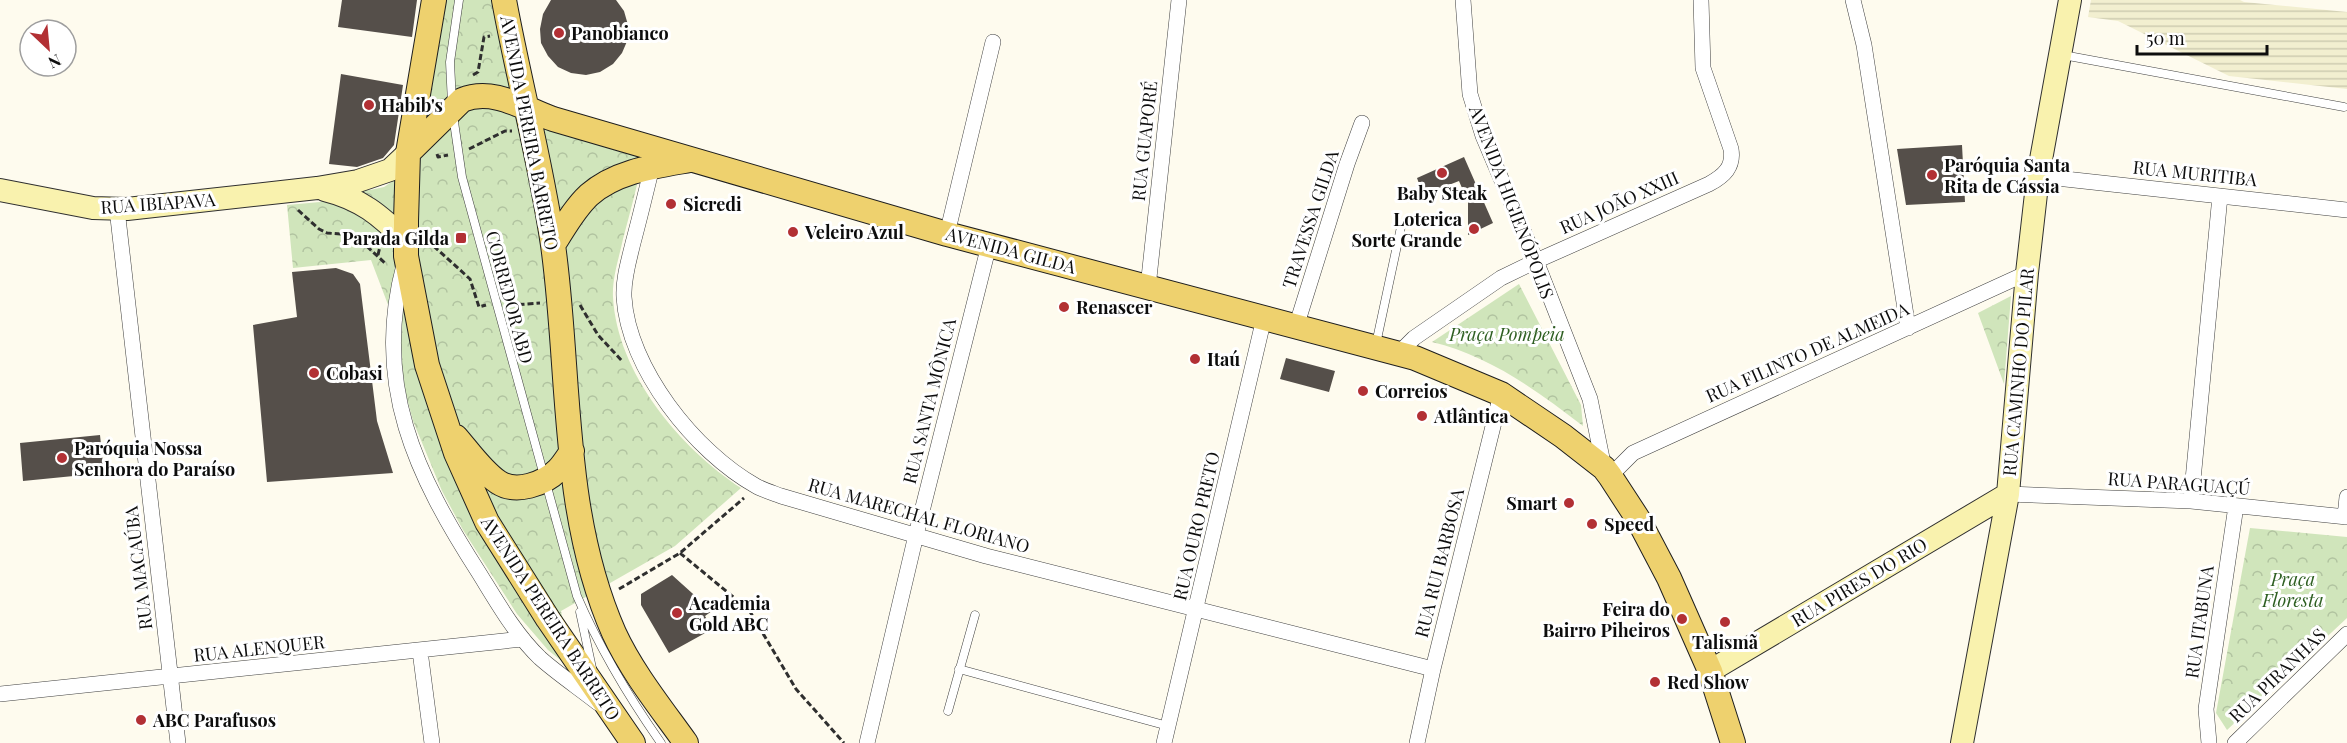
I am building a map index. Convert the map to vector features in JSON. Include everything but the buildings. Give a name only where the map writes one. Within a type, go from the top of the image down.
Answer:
[{"type":"main road","name":"AVENIDA PEREIRA BARRETO","points":[[434,0],[408,153],[405,249],[427,365],[467,481],[492,531],[633,743]]},
{"type":"main road","name":"AVENIDA PEREIRA BARRETO","points":[[504,0],[528,110],[553,245],[572,451],[583,536],[615,633],[638,674],[686,743]]},
{"type":"main road","name":"RUA CAMINHO DO PILAR","points":[[1962,743],[2008,494],[2026,273],[2038,176],[2070,0]]},
{"type":"main road","name":"AVENIDA GILDA","points":[[408,153],[427,136],[451,98],[491,95],[528,110],[947,234],[1415,358],[1501,394],[1563,436],[1607,472]]},
{"type":"main road","name":"RUA IBIAPAVA","points":[[0,190],[93,208],[117,209],[317,188],[379,175],[395,166],[408,153]]},
{"type":"main road","points":[[553,245],[589,195],[606,183],[626,174],[695,159]]},
{"type":"main road","name":"RUA IBIAPAVA","points":[[317,188],[354,199],[369,207],[405,249]]},
{"type":"main road","points":[[447,426],[489,474],[511,488],[531,486],[544,480],[558,470],[572,451]]},
{"type":"main road","name":"AVENIDA HIGIENÓPOLIS","points":[[1607,472],[1638,519],[1669,578],[1710,671],[1732,743]]},
{"type":"main road","name":"RUA PIRES DO RIO","points":[[1710,671],[2008,494]]},
{"type":"street","name":"RUA GUAPORÉ","points":[[1148,287],[1179,0]]},
{"type":"street","name":"AVENIDA HIGIENÓPOLIS","points":[[1463,0],[1470,94],[1483,136],[1536,261],[1590,399],[1607,472]]},
{"type":"street","name":"RUA JOÃO XXIII","points":[[1387,351],[1414,338],[1501,278],[1709,184],[1723,175],[1732,161],[1727,134],[1703,68],[1701,0]]},
{"type":"street","points":[[1853,0],[1864,45],[1908,328]]},
{"type":"street","points":[[947,234],[993,42]]},
{"type":"street","name":"TRAVESSA GILDA","points":[[1296,327],[1362,123]]},
{"type":"street","name":"RUA MARECHAL FLORIANO","points":[[652,167],[626,273],[623,296],[627,317],[645,368],[660,393],[698,441],[756,486],[781,496],[986,556],[1433,669]]},
{"type":"street","name":"RUA MURITIBA","points":[[2038,176],[2347,210]]},
{"type":"street","points":[[2191,501],[2220,196]]},
{"type":"street","name":"RUA MACAÚBA","points":[[117,209],[178,743]]},
{"type":"street","name":"RUA SANTA MÔNICA","points":[[867,743],[988,245]]},
{"type":"street","points":[[405,249],[394,314],[393,357],[398,404],[405,428],[432,493],[454,535],[523,639],[541,658],[612,714]]},
{"type":"street","name":"RUA FILINTO DE ALMEIDA","points":[[1607,472],[1633,453],[2026,273]]},
{"type":"street","name":"RUA OURO PRETO","points":[[1164,743],[1264,318]]},
{"type":"street","name":"RUA RUI BARBOSA","points":[[1417,743],[1501,394]]},
{"type":"street","name":"RUA PARAGUAÇÚ","points":[[2008,494],[2191,501],[2346,517]]},
{"type":"street","points":[[2346,517],[2347,497]]},
{"type":"street","name":"RUA ITABUNA","points":[[2209,743],[2206,709],[2236,506]]},
{"type":"street","name":"RUA PIRANHAS","points":[[2235,743],[2347,634]]},
{"type":"street","name":"RUA ALENQUER","points":[[0,694],[523,639]]},
{"type":"street","points":[[420,651],[432,743]]},
{"type":"lane","name":"CORREDOR ABD","points":[[459,0],[450,62],[451,98],[462,177],[577,596],[596,690]]},
{"type":"lane","points":[[2060,54],[2344,108]]},
{"type":"lane","points":[[1387,351],[1401,227]]},
{"type":"lane","name":"CORREDOR ABD","points":[[577,596],[596,640],[615,674],[661,743]]},
{"type":"lane","points":[[948,711],[975,615]]},
{"type":"lane","points":[[958,669],[1168,726]]},
{"type":"path","points":[[451,98],[478,72],[484,37],[510,31]]},
{"type":"path","points":[[290,190],[292,205],[319,229],[327,233],[352,235],[360,240],[405,249],[470,279],[479,307],[512,298],[513,305],[578,301],[598,335],[618,357],[635,372],[645,368]]},
{"type":"path","points":[[602,598],[680,554],[756,486]]},
{"type":"path","points":[[680,554],[749,610],[796,689],[844,743]]},
{"type":"shaded area","points":[[2091,0],[2240,0],[2347,12],[2347,89],[2229,76],[2118,21],[2088,17]]},
{"type":"green space","points":[[443,0],[494,0],[521,119],[657,158],[643,159],[618,261],[613,290],[617,325],[626,353],[639,380],[656,406],[696,452],[741,488],[675,546],[561,611],[574,671],[548,650],[517,614],[463,530],[442,491],[413,421],[405,391],[398,331],[371,260],[293,268],[287,205],[320,202],[343,192],[384,187],[399,177]]},
{"type":"green space","name":"Praça Pompeia","points":[[1519,284],[1581,405],[1583,426],[1530,387],[1493,365],[1432,342]]},
{"type":"green space","points":[[2011,296],[2004,384],[1978,313]]},
{"type":"green space","name":"Praça Floresta","points":[[2250,528],[2347,537],[2347,618],[2227,730],[2216,713]]},
{"type":"place","name":"Panobianco","points":[[559,33]]},
{"type":"place","name":"Habib's","points":[[369,105]]},
{"type":"place","name":"Baby Steak","points":[[1442,173]]},
{"type":"place","name":"Paróquia Santa Rita de Cássia","points":[[1932,175]]},
{"type":"place","name":"Sicredi","points":[[671,204]]},
{"type":"place","name":"Loterica Sorte Grande","points":[[1474,229]]},
{"type":"place","name":"Veleiro Azul","points":[[793,232]]},
{"type":"place","name":"Parada Gilda","points":[[461,238]]},
{"type":"place","name":"Renascer","points":[[1064,307]]},
{"type":"place","name":"Itaú","points":[[1195,359]]},
{"type":"place","name":"Cobasi","points":[[314,373]]},
{"type":"place","name":"Correios","points":[[1363,391]]},
{"type":"place","name":"Atlântica","points":[[1422,416]]},
{"type":"place","name":"Paróquia Nossa Senhora do Paraíso","points":[[62,458]]},
{"type":"place","name":"Smart","points":[[1569,503]]},
{"type":"place","name":"Speed","points":[[1592,524]]},
{"type":"place","name":"Academia Gold ABC","points":[[677,613]]},
{"type":"place","name":"Feira do Bairro Piheiros","points":[[1682,619]]},
{"type":"place","name":"Talismã","points":[[1725,622]]},
{"type":"place","name":"Red Show","points":[[1655,682]]},
{"type":"place","name":"ABC Parafusos","points":[[141,720]]}]
